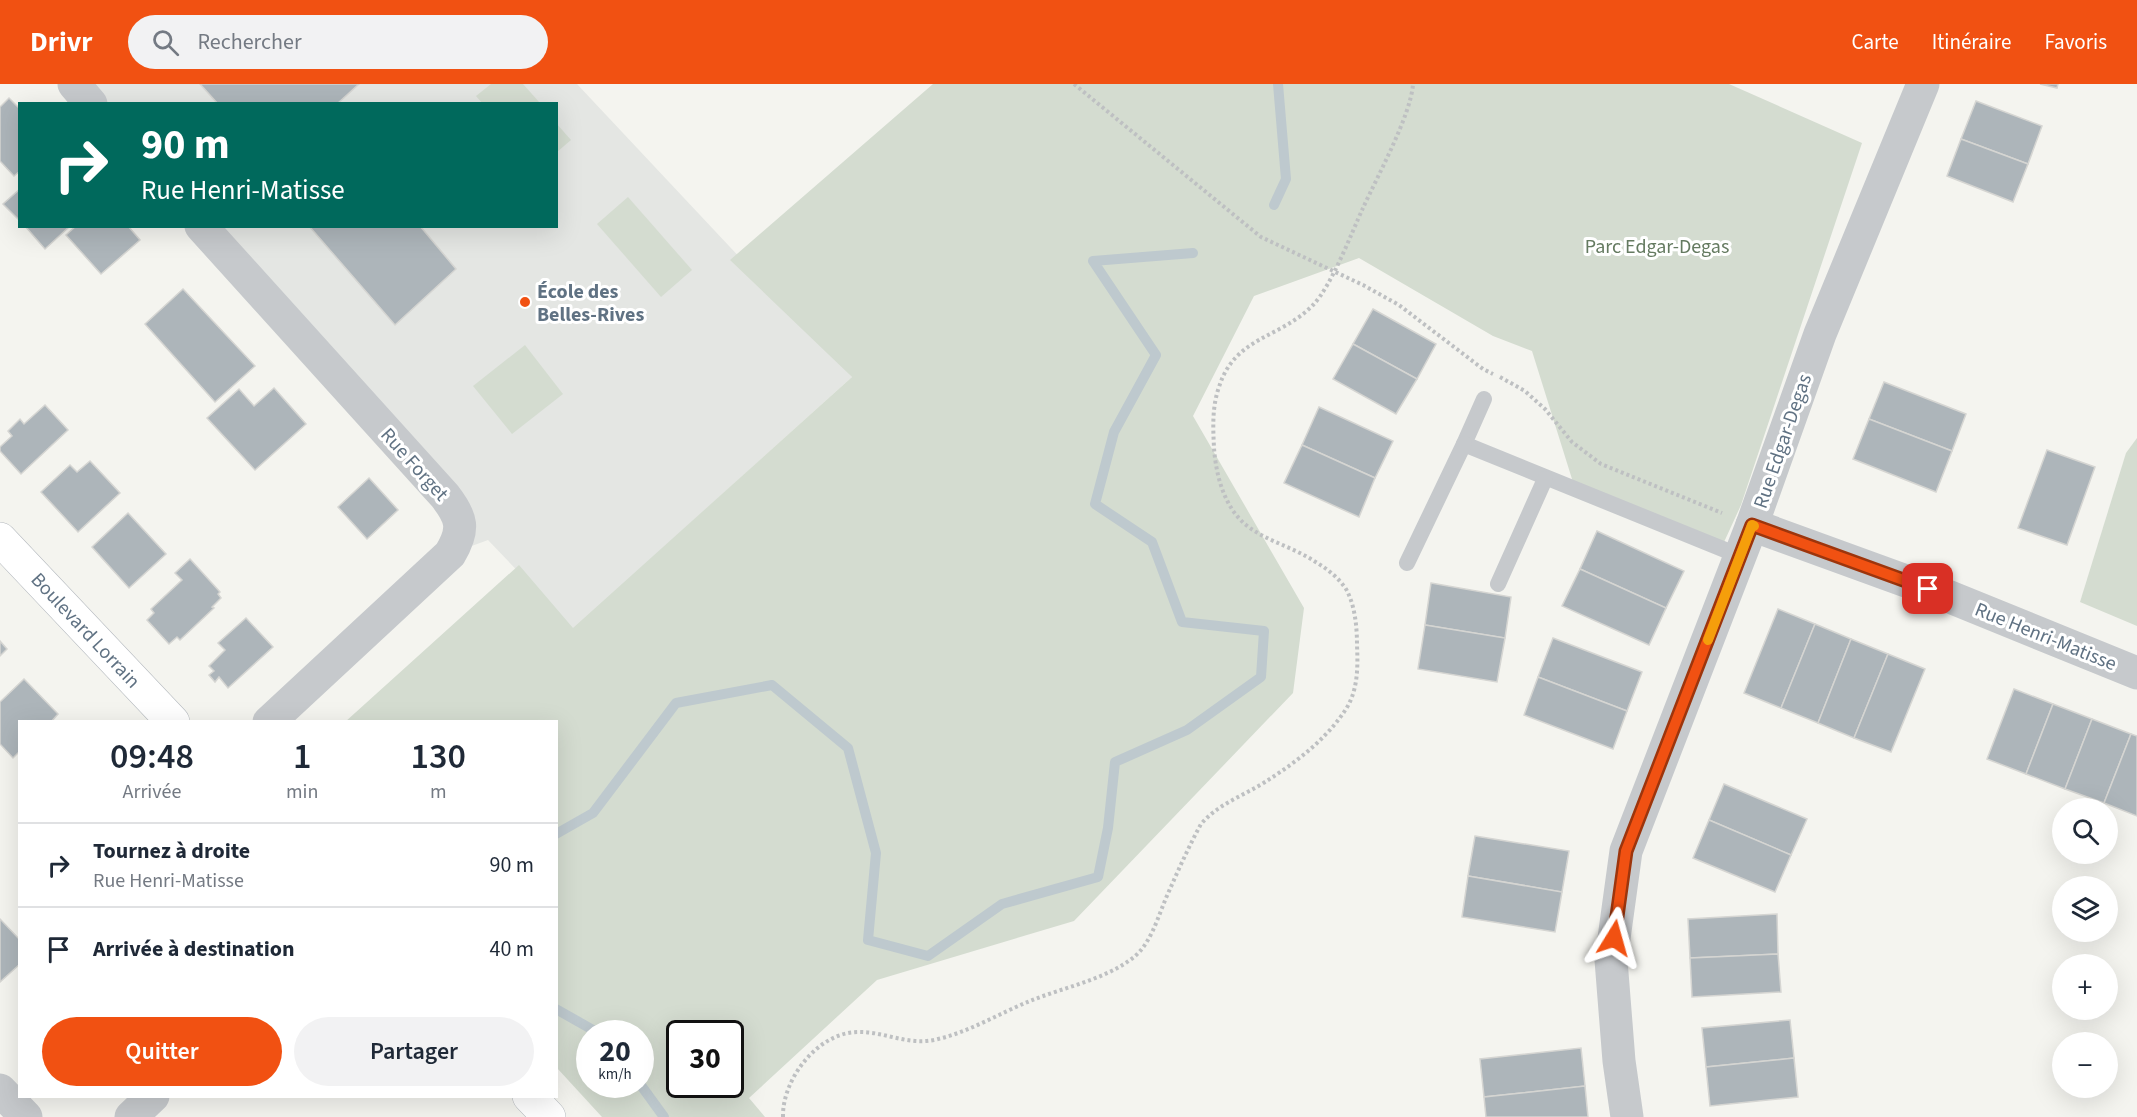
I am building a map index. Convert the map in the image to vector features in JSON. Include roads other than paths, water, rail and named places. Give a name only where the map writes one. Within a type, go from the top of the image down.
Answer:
[{"type":"main road","name":"Boulevard Lorrain","points":[[0,538],[171,720]]},
{"type":"main road","points":[[531,1098],[549,1117]]},
{"type":"street","points":[[74,84],[89,102]]},
{"type":"street","name":"Rue Edgar-Degas","points":[[1627,1117],[1619,1061],[1611,960],[1626,851],[1752,525],[1820,334],[1923,84]]},
{"type":"street","name":"Rue Forget","points":[[203,228],[445,496],[457,512],[460,525],[458,541],[450,554],[271,720]]},
{"type":"street","name":"Rue Henri-Matisse","points":[[1752,525],[1950,597],[2137,673]]},
{"type":"street","points":[[0,1090],[26,1117]]},
{"type":"street","points":[[131,1117],[151,1098]]},
{"type":"lane","points":[[1407,563],[1484,399]]},
{"type":"lane","points":[[1464,444],[1545,479],[1740,556]]},
{"type":"lane","points":[[1498,584],[1545,479]]},
{"type":"waterway","points":[[1274,205],[1286,179],[1278,84]]},
{"type":"waterway","points":[[558,833],[593,813],[676,703],[772,685],[848,748],[876,853],[868,940],[928,956],[1002,904],[1098,877],[1108,828],[1115,762],[1187,730],[1261,677],[1264,631],[1182,622],[1152,542],[1095,504],[1114,432],[1156,355],[1093,261],[1193,253]]},
{"type":"waterway","points":[[558,1010],[576,1020]]},
{"type":"waterway","points":[[650,1098],[664,1117]]},
{"type":"place","name":"École des Belles-Rives","points":[[525,302]]},
{"type":"park label","name":"Parc Edgar-Degas","points":[[1657,246]]}]
